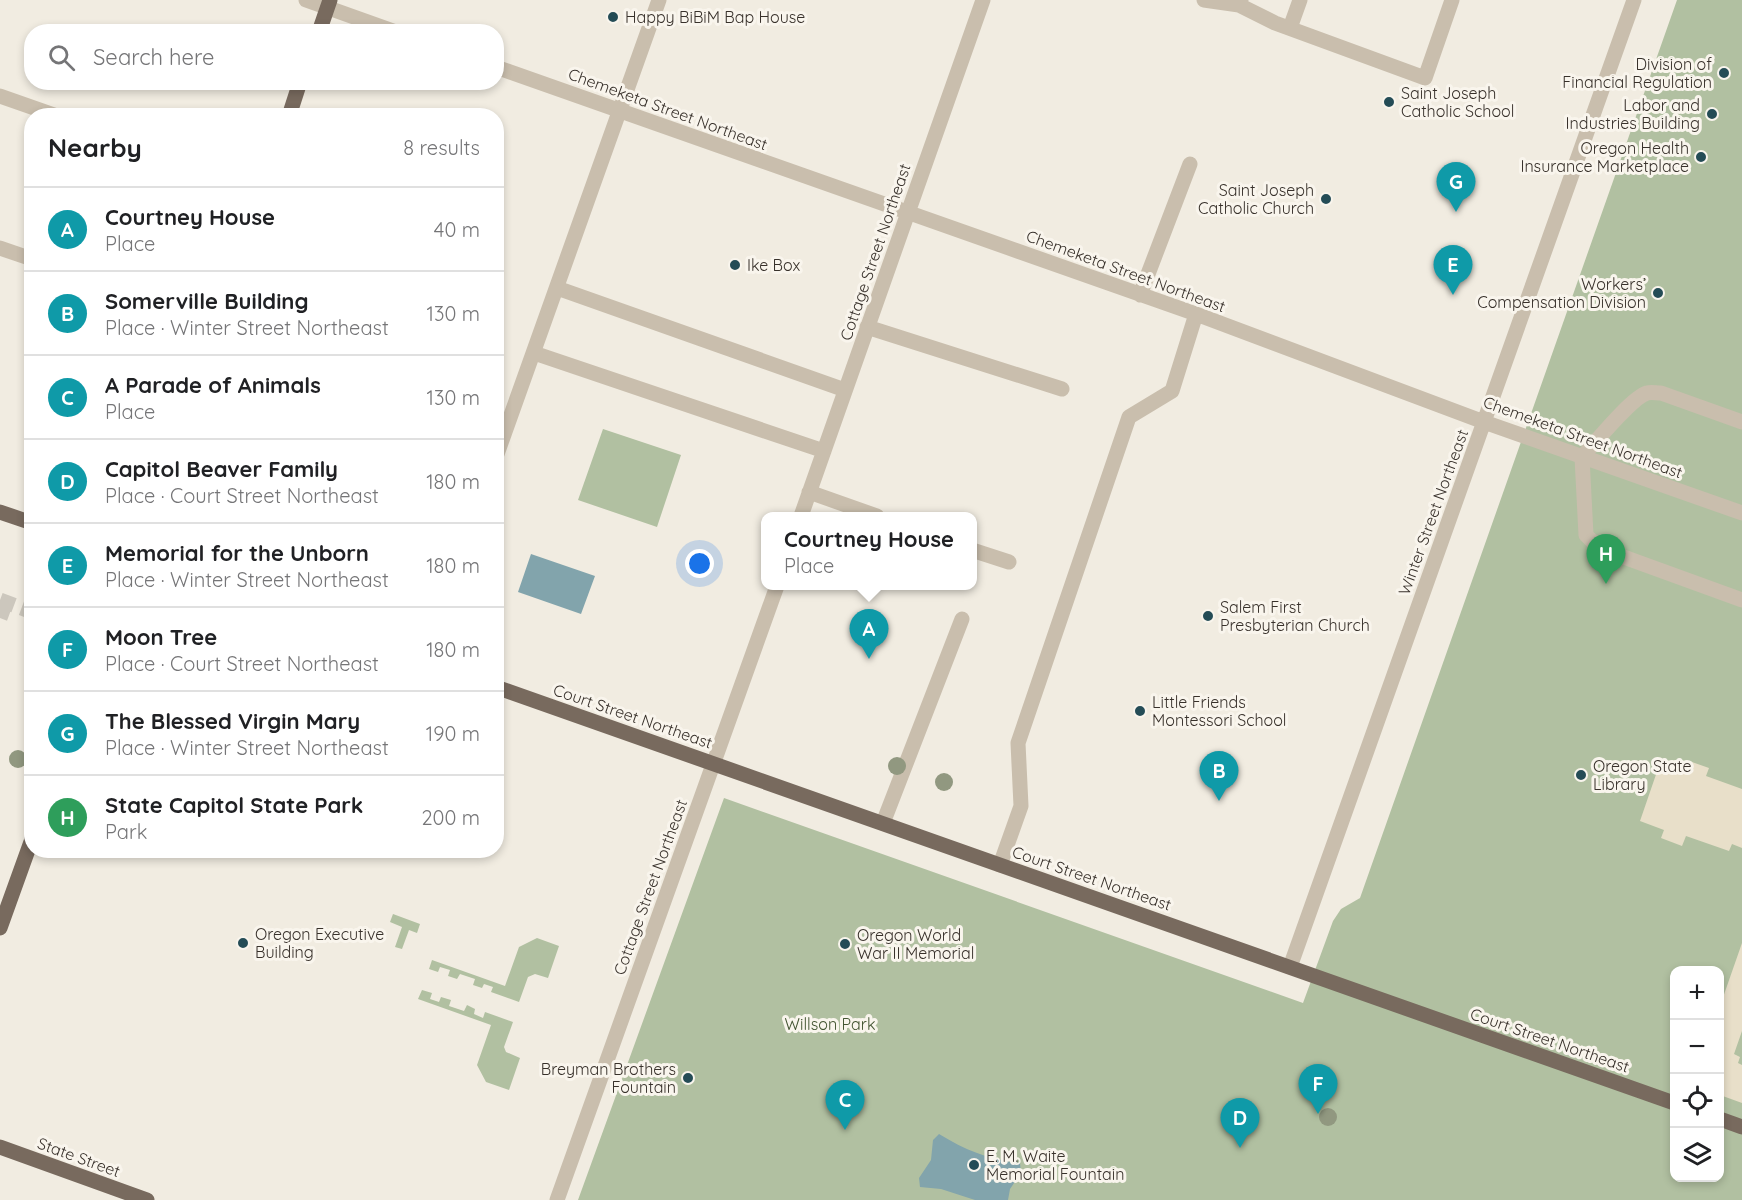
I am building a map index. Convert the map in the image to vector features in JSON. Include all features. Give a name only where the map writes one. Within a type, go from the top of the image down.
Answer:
[{"type":"main road","points":[[322,24],[329,4]]},
{"type":"main road","points":[[292,108],[297,90]]},
{"type":"main road","points":[[0,512],[24,520]]},
{"type":"main road","name":"Court Street Northeast","points":[[504,690],[1670,1102]]},
{"type":"main road","points":[[0,928],[25,858]]},
{"type":"main road","points":[[1724,1121],[1742,1127]]},
{"type":"main road","name":"State Street","points":[[0,1147],[147,1200]]},
{"type":"street","points":[[306,0],[329,4],[377,24]]},
{"type":"street","points":[[504,435],[659,0]]},
{"type":"street","name":"Cottage Street Northeast","points":[[802,512],[983,0]]},
{"type":"street","points":[[1204,0],[1240,2],[1290,28],[1425,78],[1452,0]]},
{"type":"street","points":[[1290,28],[1300,0]]},
{"type":"street","name":"Winter Street Northeast","points":[[1290,968],[1634,0]]},
{"type":"street","name":"Chemeketa Street Northeast","points":[[504,70],[1196,314],[1484,422],[1742,513]]},
{"type":"street","points":[[0,96],[34,108]]},
{"type":"street","points":[[1140,295],[1190,164]]},
{"type":"street","points":[[0,248],[24,256]]},
{"type":"street","points":[[556,288],[845,390]]},
{"type":"street","points":[[1000,865],[1021,806],[1018,743],[1129,417],[1172,391],[1196,314]]},
{"type":"street","points":[[867,327],[1062,389]]},
{"type":"street","points":[[534,353],[824,451]]},
{"type":"street","points":[[1742,422],[1661,393],[1647,393],[1620,416],[1582,457],[1586,535],[1592,541],[1610,552],[1742,600]]},
{"type":"street","points":[[809,492],[866,512]]},
{"type":"street","points":[[977,551],[1009,562]]},
{"type":"street","name":"Cottage Street Northeast","points":[[557,1200],[775,590]]},
{"type":"street","points":[[883,823],[962,619]]},
{"type":"green space","name":"Willson Park","points":[[1677,0],[1742,0],[1742,1200],[578,1200],[724,798],[1303,1003],[1333,921],[1341,909],[1360,898]]},
{"type":"green space","points":[[603,429],[681,455],[657,527],[578,500]]},
{"type":"green space","points":[[393,914],[420,924],[417,933],[409,930],[402,949],[395,947],[402,927],[390,922]]},
{"type":"green space","points":[[537,938],[559,946],[548,978],[535,974],[528,977],[519,1002],[491,992],[493,987],[484,984],[482,988],[473,985],[475,979],[460,974],[457,979],[448,976],[450,970],[440,967],[438,972],[429,969],[432,960],[505,986],[519,947]]},
{"type":"green space","points":[[422,990],[432,993],[430,999],[439,1002],[441,997],[451,1000],[449,1006],[464,1011],[467,1005],[475,1009],[474,1014],[483,1018],[485,1012],[513,1022],[504,1047],[506,1052],[520,1058],[509,1090],[486,1082],[477,1065],[491,1025],[418,999]]},
{"type":"shaded area","points":[[1661,760],[1686,768],[1689,761],[1709,768],[1706,776],[1742,789],[1742,848],[1732,844],[1729,851],[1686,836],[1682,846],[1661,838],[1664,830],[1640,821]]},
{"type":"shaded area","points":[[1742,943],[1742,1031],[1734,1054],[1740,1057],[1738,1063],[1742,1065],[1742,1103],[1724,1096],[1724,995]]},
{"type":"water","points":[[531,554],[595,576],[581,614],[518,592]]},
{"type":"water","name":"E. M. Waite Memorial Fountain","points":[[939,1134],[978,1153],[1020,1163],[1021,1173],[1010,1189],[1008,1200],[975,1200],[941,1189],[920,1187],[919,1178],[931,1160],[933,1140]]},
{"type":"tunnel","points":[[0,600],[24,609]]},
{"type":"tunnel","points":[[0,618],[6,602]]},
{"type":"place","name":"Happy BiBiM Bap House","points":[[613,17]]},
{"type":"place","name":"Division of Financial Regulation","points":[[1724,73]]},
{"type":"place","name":"Saint Joseph Catholic School","points":[[1389,102]]},
{"type":"place","name":"Labor and Industries Building","points":[[1712,114]]},
{"type":"place","name":"Oregon Health Insurance Marketplace","points":[[1701,157]]},
{"type":"place","name":"Saint Joseph Catholic Church","points":[[1326,199]]},
{"type":"place","name":"The Blessed Virgin Mary","points":[[1456,212]]},
{"type":"place","name":"Ike Box","points":[[735,265]]},
{"type":"place","name":"Workers’ Compensation Division","points":[[1658,293]]},
{"type":"place","name":"Memorial for the Unborn","points":[[1453,295]]},
{"type":"place","name":"State Capitol State Park","points":[[1606,584]]},
{"type":"place","name":"Salem First Presbyterian Church","points":[[1208,616]]},
{"type":"place","name":"Courtney House","points":[[869,659]]},
{"type":"place","name":"Little Friends Montessori School","points":[[1140,711]]},
{"type":"place","name":"Oregon State Library","points":[[1581,775]]},
{"type":"place","name":"Somerville Building","points":[[1219,801]]},
{"type":"place","name":"Oregon Executive Building","points":[[243,943]]},
{"type":"place","name":"Oregon World War II Memorial","points":[[845,944]]},
{"type":"place","name":"Breyman Brothers Fountain","points":[[688,1078]]},
{"type":"place","name":"Moon Tree","points":[[1318,1114]]},
{"type":"place","name":"A Parade of Animals","points":[[845,1130]]},
{"type":"place","name":"Capitol Beaver Family","points":[[1240,1148]]},
{"type":"place","name":"E. M. Waite Memorial Fountain","points":[[974,1165]]}]
